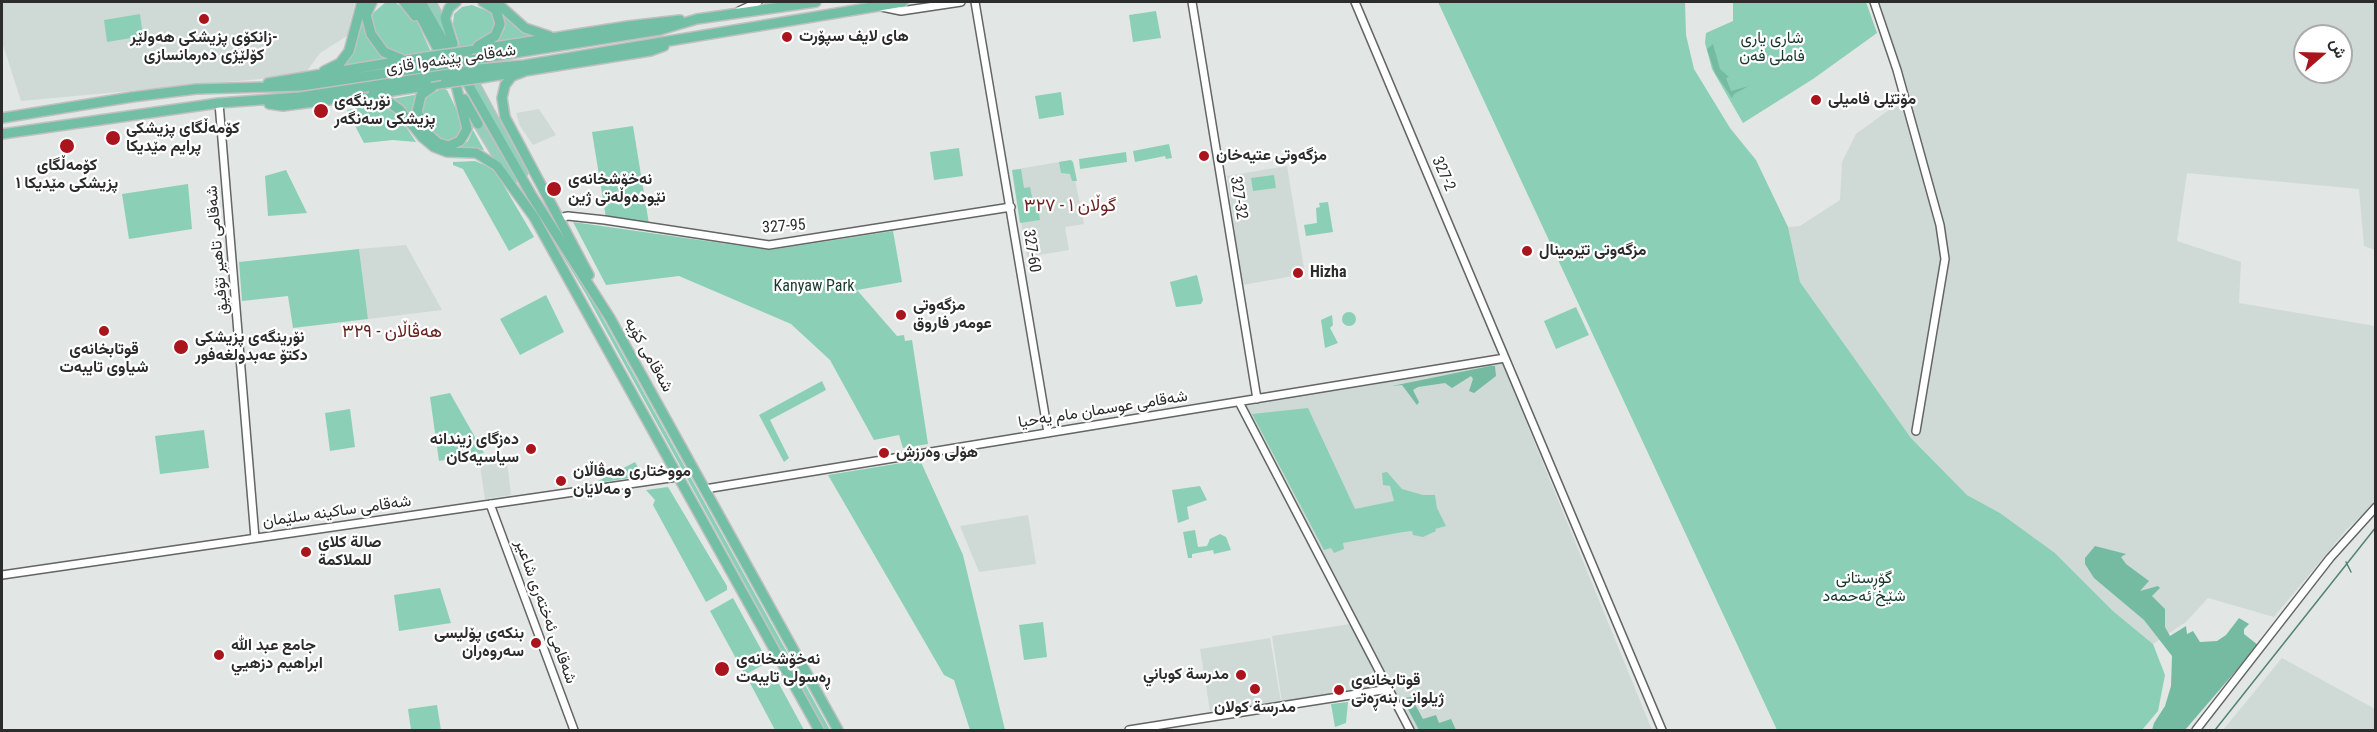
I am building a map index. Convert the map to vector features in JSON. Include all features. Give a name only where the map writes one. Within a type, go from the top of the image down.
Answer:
[{"type":"highway","points":[[308,78],[335,67],[347,55],[353,42],[362,2]]},
{"type":"highway","points":[[372,2],[366,12],[367,21],[378,46],[392,56],[427,62],[469,51],[658,21],[697,19]]},
{"type":"highway","points":[[404,2],[432,38]]},
{"type":"highway","name":"شەقامی کۆیە","points":[[411,2],[432,38],[445,45],[456,85],[478,124]]},
{"type":"highway","name":"شەقامی کۆیە","points":[[421,2],[520,176],[610,318],[838,730]]},
{"type":"highway","points":[[445,45],[445,18],[449,8],[456,2]]},
{"type":"highway","points":[[469,51],[493,38],[500,27],[498,13],[483,2]]},
{"type":"highway","points":[[495,2],[525,28],[557,37]]},
{"type":"highway","name":"شەقامی پێشەوا قازی","points":[[2,134],[135,114],[219,103],[260,101],[430,77],[479,69],[660,30],[697,19],[816,2]]},
{"type":"highway","name":"شەقامی پێشەوا قازی","points":[[2,118],[196,89],[312,85],[427,62],[479,69],[524,65],[903,2]]},
{"type":"highway","points":[[610,318],[503,109],[505,85],[512,76],[523,72],[650,51],[679,39]]},
{"type":"highway","points":[[261,87],[274,81],[308,78],[412,60]]},
{"type":"highway","points":[[456,85],[467,129],[460,141],[444,145],[426,131],[417,106],[424,91],[479,69],[523,72]]},
{"type":"highway","points":[[260,101],[283,106],[445,83]]},
{"type":"highway","points":[[132,97],[139,105],[135,114]]},
{"type":"highway","points":[[355,97],[377,97],[392,103],[422,137],[437,149],[447,152],[476,153],[489,159],[534,217]]},
{"type":"highway","name":"شەقامی کۆیە","points":[[534,217],[819,730]]},
{"type":"main road","name":"شەقامی کۆیە","points":[[431,2],[445,45]]},
{"type":"main road","name":"شەقامی کۆیە","points":[[478,124],[534,217]]},
{"type":"street","points":[[728,15],[758,2]]},
{"type":"street","points":[[795,2],[812,2]]},
{"type":"street","points":[[877,6],[884,10],[901,11],[961,2]]},
{"type":"street","name":"327-60","points":[[975,2],[1048,433]]},
{"type":"street","name":"327-32","points":[[1192,2],[1257,399]]},
{"type":"street","name":"327-2","points":[[1355,2],[1662,730]]},
{"type":"street","points":[[1874,2],[1897,70],[1940,225],[1946,259],[1916,431]]},
{"type":"street","name":"شەقامی تاهیر تۆفیق","points":[[219,103],[255,538]]},
{"type":"street","name":"327-95","points":[[558,218],[568,216],[605,220],[769,245],[1011,207]]},
{"type":"street","name":"شەقامی عوسمان مام یەحیا","points":[[705,489],[1505,358]]},
{"type":"street","points":[[1239,402],[1410,730]]},
{"type":"street","name":"شەقامی ساکینە سلێمان","points":[[2,575],[677,477]]},
{"type":"street","name":"شەقامی ئەختەری شاعیر","points":[[490,504],[574,730]]},
{"type":"street","points":[[2196,730],[2330,558],[2376,507]]},
{"type":"street","points":[[1129,730],[1389,689]]},
{"type":"shaded area","points":[[2,2],[355,2],[347,36],[320,53],[304,75],[21,101],[2,42]]},
{"type":"shaded area","points":[[1879,2],[2375,2],[2375,250],[2364,246],[2359,189],[2187,173],[2177,241],[2241,262],[2239,303],[2375,326],[2375,504],[2347,529],[2274,617],[2208,598],[2186,622],[2153,644],[2113,611],[2055,553],[2000,513],[1967,495],[1911,438],[1800,282],[1788,227],[1800,226],[1840,200],[1842,162],[1856,134],[1908,96]]},
{"type":"shaded area","points":[[539,109],[556,135],[533,145],[520,126],[516,113]]},
{"type":"shaded area","points":[[1071,160],[1084,224],[1065,227],[1069,250],[1027,257],[1012,170]]},
{"type":"shaded area","points":[[1287,166],[1305,274],[1242,285],[1227,176]]},
{"type":"shaded area","points":[[406,245],[442,310],[368,319],[359,249]]},
{"type":"shaded area","points":[[1502,363],[1652,730],[1415,730],[1246,406]]},
{"type":"shaded area","points":[[507,462],[511,495],[485,499],[480,466]]},
{"type":"shaded area","points":[[1028,515],[1036,564],[979,572],[960,526]]},
{"type":"shaded area","points":[[1351,624],[1381,686],[1282,702],[1272,636]]},
{"type":"shaded area","points":[[1270,638],[1281,702],[1210,711],[1200,649]]},
{"type":"shaded area","points":[[2282,658],[2375,709],[2375,730],[2223,730]]},
{"type":"green space","points":[[386,2],[395,2],[416,19],[431,52],[400,56],[383,48],[374,37],[371,20],[373,13]]},
{"type":"green space","name":"گۆڕستانی شێخ ئەحمەد","points":[[1438,2],[1685,2],[1686,35],[1694,69],[1730,128],[1756,160],[1788,227],[1800,282],[1911,438],[1967,495],[2000,513],[2055,553],[2113,611],[2153,644],[2165,675],[2158,711],[2142,730],[1777,730]]},
{"type":"green space","name":"شاری یاری فاملی فەن","points":[[1733,2],[1866,2],[1877,33],[1813,79],[1743,123],[1712,69],[1705,43],[1706,33],[1733,21]]},
{"type":"green space","points":[[472,5],[493,13],[496,20],[493,32],[475,46],[461,49],[453,24],[454,14],[462,7]]},
{"type":"green space","points":[[1156,11],[1161,38],[1133,42],[1129,15]]},
{"type":"green space","points":[[502,12],[533,38],[496,43],[505,28]]},
{"type":"green space","points":[[140,14],[143,36],[107,42],[104,20]]},
{"type":"green space","points":[[363,20],[371,41],[386,60],[343,67],[354,53]]},
{"type":"green space","points":[[1713,44],[1720,69],[1729,77],[1726,78],[1731,91],[1749,86],[1734,94],[1732,98],[1715,73],[1707,49]]},
{"type":"green space","points":[[442,88],[447,90],[463,123],[458,138],[448,142],[433,134],[421,110],[424,98]]},
{"type":"green space","points":[[1061,92],[1064,115],[1039,119],[1035,96]]},
{"type":"green space","points":[[419,94],[413,108],[417,124],[392,99]]},
{"type":"green space","points":[[382,106],[397,113],[416,142],[393,140],[364,143],[347,110]]},
{"type":"green space","points":[[633,126],[649,224],[606,218],[592,132]]},
{"type":"green space","points":[[473,130],[484,150],[460,147],[468,141]]},
{"type":"green space","points":[[1169,144],[1172,158],[1166,159],[1165,156],[1135,162],[1133,151]]},
{"type":"green space","points":[[959,148],[963,176],[934,180],[930,152]]},
{"type":"green space","points":[[1126,152],[1127,162],[1080,169],[1079,159]]},
{"type":"green space","points":[[1071,160],[1077,181],[1072,181],[1070,174],[1061,173],[1059,162]]},
{"type":"green space","points":[[475,161],[494,169],[534,237],[509,251],[463,169],[453,165],[453,162]]},
{"type":"green space","points":[[1021,169],[1024,188],[1030,187],[1032,197],[1037,197],[1040,220],[1020,223],[1012,170]]},
{"type":"green space","points":[[286,170],[307,213],[268,216],[265,176]]},
{"type":"green space","points":[[1274,175],[1276,188],[1253,191],[1251,178]]},
{"type":"green space","points":[[188,184],[192,229],[129,239],[122,194]]},
{"type":"green space","points":[[1328,202],[1333,232],[1306,236],[1304,225],[1317,223],[1316,208],[1320,207],[1319,203]]},
{"type":"green space","name":"Kanyaw Park","points":[[573,222],[770,250],[893,231],[902,282],[857,290],[897,336],[904,335],[905,341],[912,340],[928,444],[903,448],[899,435],[874,440],[830,360],[791,324],[679,276],[606,285]]},
{"type":"green space","points":[[543,223],[590,295],[830,730],[825,730],[587,296]]},
{"type":"green space","points":[[359,249],[368,319],[293,328],[288,296],[242,301],[239,262]]},
{"type":"green space","points":[[1197,275],[1203,300],[1201,304],[1176,307],[1170,282]]},
{"type":"green space","points":[[546,295],[564,332],[520,355],[500,319]]},
{"type":"green space","points":[[1576,307],[1589,335],[1556,349],[1544,321]]},
{"type":"green space","points":[[1349,312],[1354,314],[1356,319],[1354,324],[1349,326],[1344,324],[1342,319],[1344,314]]},
{"type":"green space","points":[[1332,315],[1333,325],[1330,328],[1338,343],[1325,348],[1321,320]]},
{"type":"green space","points":[[1495,366],[1496,376],[1474,393],[1469,391],[1473,379],[1471,376],[1452,388],[1445,383],[1418,387],[1413,390],[1419,402],[1417,405],[1402,385],[1392,386]]},
{"type":"green space","points":[[822,381],[826,390],[770,420],[789,458],[784,462],[759,415]]},
{"type":"green space","points":[[450,393],[484,453],[439,461],[430,397]]},
{"type":"green space","points":[[1308,408],[1355,509],[1394,501],[1390,486],[1383,485],[1382,473],[1387,472],[1402,489],[1423,495],[1435,495],[1437,508],[1446,526],[1435,529],[1436,531],[1423,537],[1413,535],[1412,531],[1403,532],[1343,543],[1344,549],[1334,553],[1331,548],[1324,550],[1252,414]]},
{"type":"green space","points":[[350,409],[355,447],[330,451],[325,413]]},
{"type":"green space","points":[[204,430],[209,468],[160,474],[155,436]]},
{"type":"green space","points":[[920,460],[963,555],[1005,730],[970,730],[954,680],[944,675],[828,475]]},
{"type":"green space","points":[[635,462],[643,476],[597,483],[598,481]]},
{"type":"green space","points":[[1200,486],[1207,500],[1187,507],[1189,519],[1178,523],[1172,490]]},
{"type":"green space","points":[[668,487],[727,586],[727,590],[706,602],[653,505],[655,500],[646,490]]},
{"type":"green space","points":[[1195,530],[1198,547],[1207,546],[1210,539],[1220,534],[1226,537],[1231,550],[1214,554],[1213,550],[1192,554],[1192,558],[1188,558],[1183,532]]},
{"type":"green space","points":[[2095,546],[2126,554],[2121,557],[2126,564],[2149,581],[2140,591],[2158,586],[2160,588],[2152,596],[2165,609],[2165,627],[2170,636],[2186,626],[2187,634],[2193,631],[2200,642],[2217,641],[2226,635],[2239,618],[2249,624],[2244,629],[2244,634],[2258,645],[2185,730],[2152,730],[2165,706],[2171,686],[2172,656],[2144,620],[2094,578],[2085,564],[2085,558]]},
{"type":"green space","points":[[440,588],[451,623],[399,631],[394,595]]},
{"type":"green space","points":[[733,598],[768,662],[745,675],[710,611]]},
{"type":"green space","points":[[1043,622],[1047,657],[1024,660],[1019,625]]},
{"type":"green space","points":[[772,671],[804,730],[775,730],[750,683]]},
{"type":"green space","points":[[1411,697],[1423,719],[1436,715],[1439,723],[1451,719],[1456,730],[1419,730],[1402,698]]},
{"type":"green space","points":[[1348,702],[1346,723],[1335,727],[1331,704]]},
{"type":"green space","points":[[437,705],[441,730],[411,730],[408,709]]},
{"type":"waterway","points":[[2215,730],[2376,527]]},
{"type":"waterway","points":[[2346,562],[2351,572]]},
{"type":"place","name":"زانکۆی پزیشکی هەولێر- کۆلێژی دەرمانسازی","points":[[204,19]]},
{"type":"place","name":"های لایف سپۆرت","points":[[787,37]]},
{"type":"place","name":"مۆتێلی فامیلی","points":[[1816,100]]},
{"type":"place","name":"نۆرینگەی پزیشکی سەنگەر","points":[[321,111]]},
{"type":"place","name":"کۆمەڵگای پزیشکی پرایم مێدیکا","points":[[113,138]]},
{"type":"place","name":"کۆمەڵگای پزیشکی مێدیکا ١","points":[[67,146]]},
{"type":"place","name":"مزگەوتی عتیەخان","points":[[1204,156]]},
{"type":"place","name":"نەخۆشخانەی نێودەوڵەتی ژین","points":[[554,189]]},
{"type":"place","name":"مزگەوتی تێرمینال","points":[[1527,251]]},
{"type":"place","name":"Hizha","points":[[1298,273]]},
{"type":"place","name":"مزگەوتی عومەر فاروق","points":[[901,315]]},
{"type":"place","name":"قوتابخانەی شیاوی تایبەت","points":[[104,331]]},
{"type":"place","name":"نۆرینگەی پزیشکی دکتۆ عەبدولغەفور","points":[[181,347]]},
{"type":"place","name":"دەزگای زیندانە سیاسیەکان","points":[[531,449]]},
{"type":"place","name":"هۆلی وەرزش","points":[[884,453]]},
{"type":"place","name":"مووختاری ھەڤاڵان و مەلایان","points":[[561,481]]},
{"type":"place","name":"صالة كلاي للملاكمة","points":[[306,552]]},
{"type":"place","name":"بنکەی پۆلیسی سەروەران","points":[[536,643]]},
{"type":"place","name":"جامع عبد الله ابراهيم دزهيي","points":[[219,655]]},
{"type":"place","name":"نەخۆشخانەی ڕەسولی تایبەت","points":[[722,669]]},
{"type":"place","name":"مدرسة كوباني","points":[[1241,675]]},
{"type":"place","name":"مدرسة كولان","points":[[1255,689]]},
{"type":"place","name":"قوتابخانەی ژیلوانی بنەڕەتی","points":[[1339,690]]},
{"type":"district","name":"گوڵان ١ - ٣٢٧","points":[[1070,206]]},
{"type":"district","name":"هەڤاڵان - ٣٢٩","points":[[392,332]]}]
